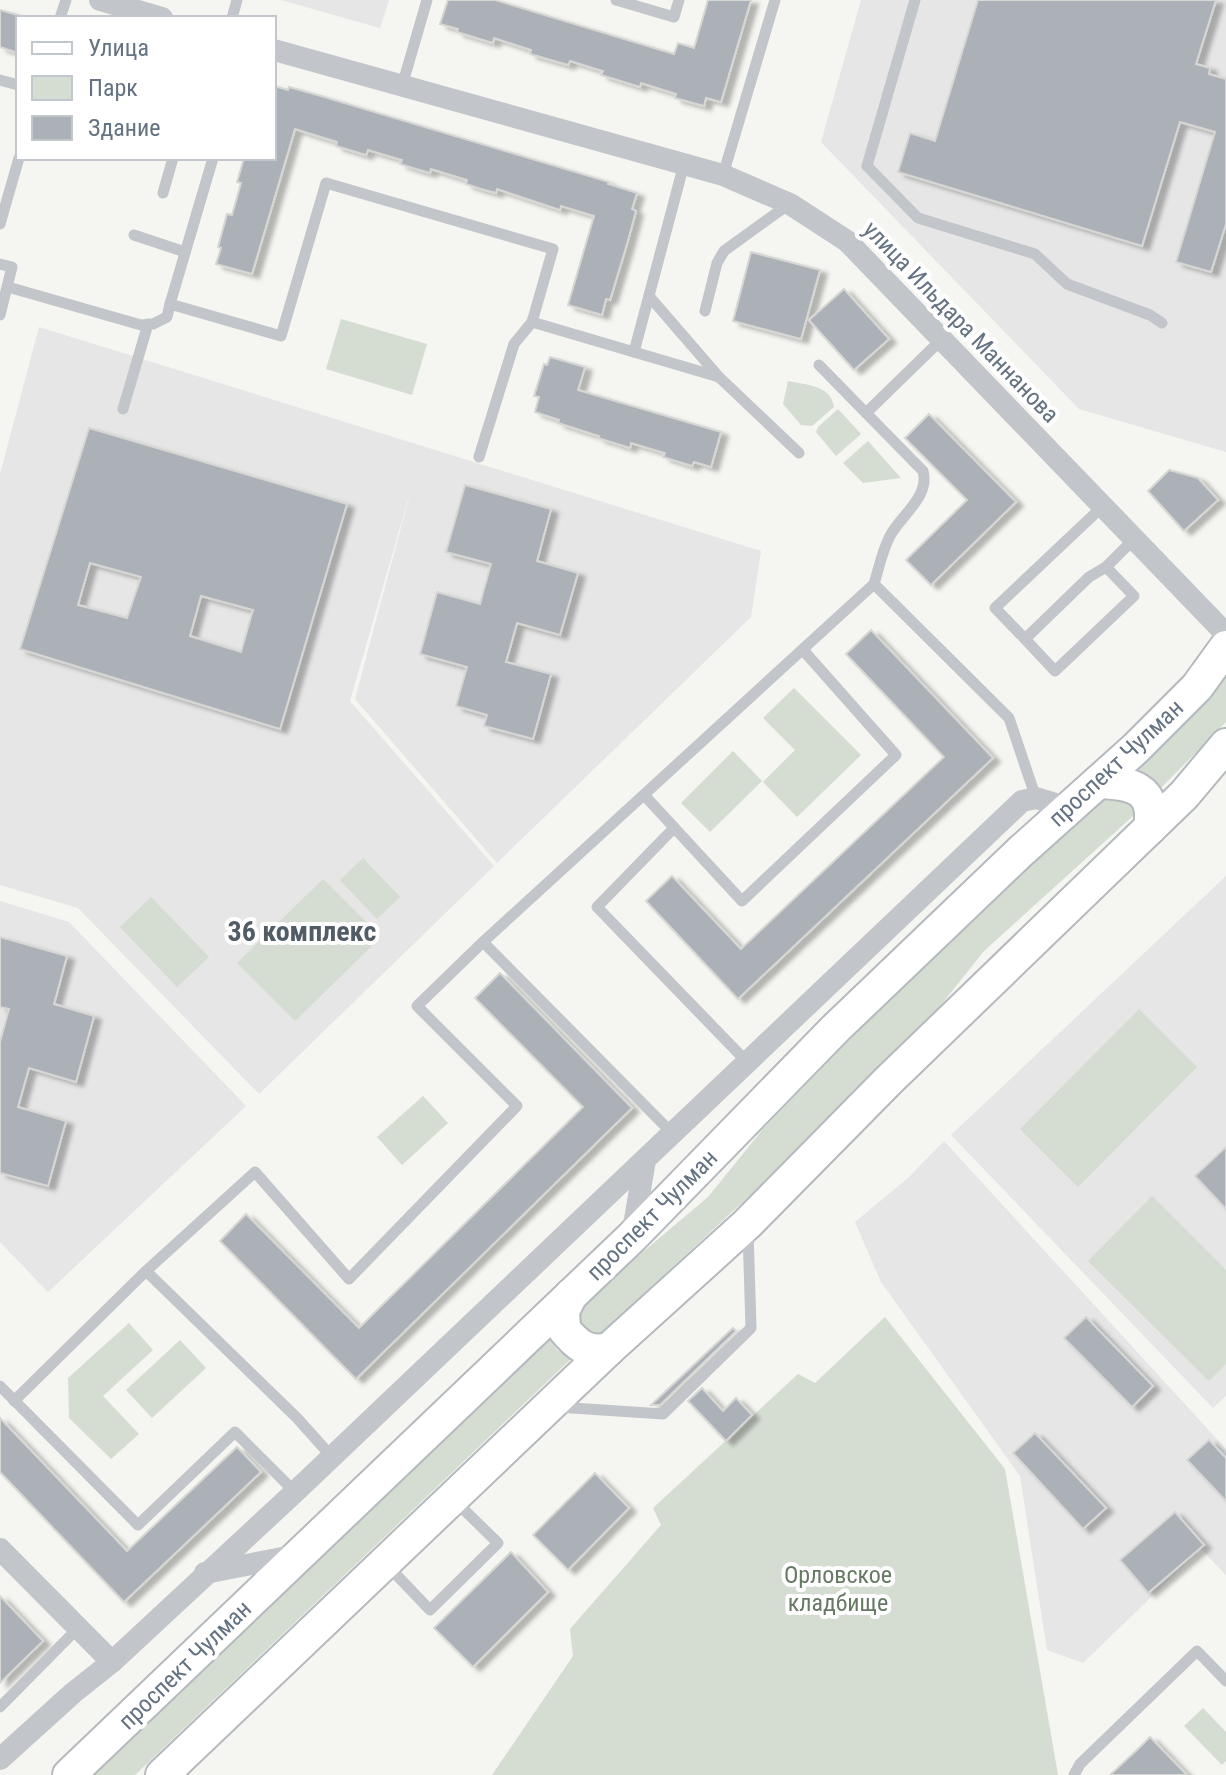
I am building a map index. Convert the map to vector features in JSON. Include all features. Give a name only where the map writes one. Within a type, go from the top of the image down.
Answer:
[{"type":"main road","name":"проспект Чулман","points":[[69,1775],[632,1237],[836,1028],[1197,687],[1226,647]]},
{"type":"main road","points":[[162,1775],[609,1349],[747,1224],[888,1081],[1184,795],[1226,745]]},
{"type":"main road","points":[[1184,795],[1226,771]]},
{"type":"main road","points":[[1098,782],[1129,783],[1142,792],[1152,817],[1150,828]]},
{"type":"main road","points":[[571,1295],[563,1311],[564,1329],[586,1349],[600,1352],[609,1349]]},
{"type":"street","points":[[109,1],[156,16]]},
{"type":"street","name":"улица Ильдара Маннанова","points":[[276,51],[723,175],[790,204],[847,241],[1226,634]]},
{"type":"street","points":[[0,1759],[112,1662],[295,1492],[1022,801],[1036,798],[1069,808]]},
{"type":"street","points":[[632,1237],[645,1160]]},
{"type":"street","points":[[205,1573],[298,1555]]},
{"type":"street","points":[[2,1557],[112,1662]]},
{"type":"lane","points":[[402,86],[427,0]]},
{"type":"lane","points":[[616,0],[674,17],[679,0]]},
{"type":"lane","points":[[723,175],[775,0]]},
{"type":"lane","points":[[915,0],[867,166],[918,218],[1035,254],[1067,284],[1150,315],[1162,323]]},
{"type":"lane","points":[[0,224],[18,160]]},
{"type":"lane","points":[[163,193],[172,160]]},
{"type":"lane","points":[[8,287],[148,324],[167,317],[212,160]]},
{"type":"lane","points":[[634,352],[684,164]]},
{"type":"lane","points":[[170,304],[281,336],[326,183],[553,249],[532,322],[514,344],[479,457]]},
{"type":"lane","points":[[705,311],[717,263],[724,251],[790,204]]},
{"type":"lane","points":[[134,235],[185,252]]},
{"type":"lane","points":[[0,264],[12,267],[0,315]]},
{"type":"lane","points":[[649,296],[719,377],[799,453]]},
{"type":"lane","points":[[532,322],[719,377]]},
{"type":"lane","points":[[123,409],[148,324]]},
{"type":"lane","points":[[866,413],[942,339]]},
{"type":"lane","points":[[14,1401],[146,1271],[255,1172],[349,1279],[517,1106],[417,1006],[874,584],[886,544],[920,495],[925,481],[923,471],[819,365]]},
{"type":"lane","points":[[1103,506],[995,608],[1055,671],[1134,596],[1106,567]]},
{"type":"lane","points":[[1025,639],[1089,577],[1106,567],[1134,539]]},
{"type":"lane","points":[[874,584],[1009,718],[1036,798]]},
{"type":"lane","points":[[645,796],[742,901],[896,755],[803,650]]},
{"type":"lane","points":[[674,828],[597,907],[747,1062]]},
{"type":"lane","points":[[483,942],[672,1133]]},
{"type":"lane","points":[[548,1407],[663,1414],[751,1328],[747,1224]]},
{"type":"lane","points":[[146,1271],[297,1418],[332,1457]]},
{"type":"lane","points":[[0,1386],[138,1525],[235,1432],[295,1492]]},
{"type":"lane","points":[[385,1563],[430,1610],[498,1543],[452,1498]]},
{"type":"lane","points":[[0,1707],[78,1628]]},
{"type":"lane","points":[[1074,1775],[1077,1768],[1197,1651],[1226,1681]]},
{"type":"shaded area","points":[[281,0],[389,0],[380,28]]},
{"type":"shaded area","points":[[861,0],[1226,0],[1226,452],[1079,409],[821,142]]},
{"type":"shaded area","points":[[39,327],[761,551],[751,617],[497,863],[355,699],[414,479],[350,701],[494,866],[259,1094],[78,908],[0,885],[0,474]]},
{"type":"shaded area","points":[[1226,876],[1226,1396],[1213,1408],[951,1135]]},
{"type":"shaded area","points":[[0,901],[69,922],[246,1106],[48,1292],[0,1242]]},
{"type":"shaded area","points":[[944,1141],[1226,1449],[1226,1575],[1201,1549],[1083,1663],[1047,1650],[1020,1476],[881,1282],[855,1222],[908,1178]]},
{"type":"green space","points":[[341,319],[427,344],[412,395],[326,369]]},
{"type":"green space","points":[[788,381],[823,390],[834,407],[812,426],[801,425],[783,404]]},
{"type":"green space","points":[[838,409],[861,434],[836,456],[816,432]]},
{"type":"green space","points":[[868,441],[901,478],[863,483],[843,463]]},
{"type":"green space","points":[[1226,670],[1226,722],[1154,795],[1145,775],[1135,768]]},
{"type":"green space","points":[[794,688],[861,755],[797,817],[763,782],[795,750],[763,718]]},
{"type":"green space","points":[[733,751],[762,781],[710,832],[681,803]]},
{"type":"green space","points":[[1105,794],[1116,794],[1135,806],[1133,816],[984,951],[937,1010],[759,1187],[600,1334],[587,1336],[580,1333],[573,1311],[708,1197],[763,1129],[848,1041]]},
{"type":"green space","points":[[363,858],[400,897],[377,919],[340,880]]},
{"type":"green space","points":[[323,879],[381,937],[295,1021],[237,963]]},
{"type":"green space","points":[[151,897],[209,957],[177,987],[120,927]]},
{"type":"green space","points":[[1139,1009],[1197,1067],[1078,1187],[1020,1129]]},
{"type":"green space","points":[[423,1096],[448,1123],[402,1165],[377,1137]]},
{"type":"green space","points":[[1152,1196],[1226,1270],[1226,1364],[1209,1381],[1088,1261]]},
{"type":"green space","name":"Орловское кладбище","points":[[885,1317],[1005,1469],[1058,1775],[492,1775],[573,1656],[570,1629],[661,1525],[653,1508],[798,1374],[815,1383]]},
{"type":"green space","points":[[129,1323],[153,1350],[103,1396],[139,1434],[111,1459],[69,1418],[68,1378]]},
{"type":"green space","points":[[549,1336],[557,1350],[573,1357],[135,1775],[84,1775]]},
{"type":"green space","points":[[180,1340],[206,1368],[152,1418],[126,1390]]},
{"type":"green space","points":[[1203,1708],[1226,1732],[1226,1761],[1222,1765],[1184,1726]]},
{"type":"building","points":[[448,0],[495,0],[674,54],[678,43],[694,48],[708,0],[751,0],[721,102],[706,98],[704,106],[675,98],[676,94],[641,83],[640,87],[601,75],[603,71],[570,61],[568,65],[530,54],[531,50],[494,38],[493,43],[457,32],[458,29],[440,24]]},
{"type":"building","points":[[978,0],[1216,0],[1196,64],[1210,68],[1209,74],[1226,79],[1226,224],[1211,272],[1176,262],[1215,132],[1180,122],[1142,246],[898,172],[910,133],[935,141]]},
{"type":"building","points":[[0,10],[18,16],[16,52],[0,47]]},
{"type":"building","points":[[276,87],[321,96],[637,193],[632,209],[636,211],[627,244],[610,300],[606,299],[602,315],[568,305],[594,216],[561,206],[560,210],[497,189],[496,193],[481,189],[466,184],[467,180],[431,169],[430,173],[416,169],[400,164],[402,160],[368,150],[366,155],[295,129],[252,274],[216,264],[227,214],[232,215],[241,183],[237,182],[243,160],[276,160]]},
{"type":"building","points":[[751,252],[820,270],[801,339],[733,321]]},
{"type":"building","points":[[844,289],[889,339],[854,370],[809,320]]},
{"type":"building","points":[[550,357],[585,367],[578,390],[721,432],[711,467],[694,462],[692,466],[663,457],[665,453],[631,443],[630,448],[598,438],[535,412],[539,397],[534,396],[544,364],[547,365]]},
{"type":"building","points":[[929,414],[1016,502],[931,585],[906,560],[967,500],[905,438]]},
{"type":"building","points":[[89,428],[347,504],[280,729],[20,649]],"holes":[[[90,563],[141,577],[127,618],[78,605]],[[201,596],[253,610],[241,652],[190,636]]]},
{"type":"building","points":[[1169,470],[1198,478],[1218,500],[1184,531],[1148,491]]},
{"type":"building","points":[[465,485],[551,509],[537,561],[578,573],[560,635],[517,623],[506,662],[551,674],[533,739],[484,726],[487,715],[456,706],[467,667],[420,654],[437,592],[480,604],[491,564],[446,552]]},
{"type":"building","points":[[871,630],[993,758],[738,999],[646,901],[672,876],[741,949],[944,757],[846,654]]},
{"type":"building","points":[[0,937],[67,956],[54,1004],[94,1016],[76,1082],[29,1068],[18,1107],[66,1121],[48,1186],[0,1173],[0,1042],[9,1009],[0,1007]]},
{"type":"building","points":[[500,973],[632,1108],[356,1379],[220,1241],[246,1214],[359,1328],[583,1107],[475,998]]},
{"type":"building","points":[[1226,1147],[1226,1209],[1195,1176]]},
{"type":"building","points":[[1086,1317],[1153,1386],[1132,1407],[1064,1338]]},
{"type":"building","points":[[733,1328],[736,1331],[660,1405],[651,1405]]},
{"type":"building","points":[[702,1388],[723,1411],[736,1398],[752,1415],[726,1441],[688,1401]]},
{"type":"building","points":[[0,1418],[127,1551],[237,1447],[261,1472],[124,1602],[0,1472]]},
{"type":"building","points":[[1035,1433],[1106,1508],[1083,1529],[1013,1453]]},
{"type":"building","points":[[1209,1440],[1226,1458],[1226,1501],[1187,1460]]},
{"type":"building","points":[[595,1473],[629,1508],[568,1570],[533,1535]]},
{"type":"building","points":[[1175,1512],[1204,1545],[1148,1593],[1120,1560]]},
{"type":"building","points":[[511,1552],[548,1592],[473,1667],[434,1628]]},
{"type":"building","points":[[0,1596],[43,1641],[0,1683]]},
{"type":"building","points":[[1150,1737],[1187,1775],[1110,1775],[1137,1750]]},
{"type":"district","name":"36 комплекс","points":[[302,931]]}]
